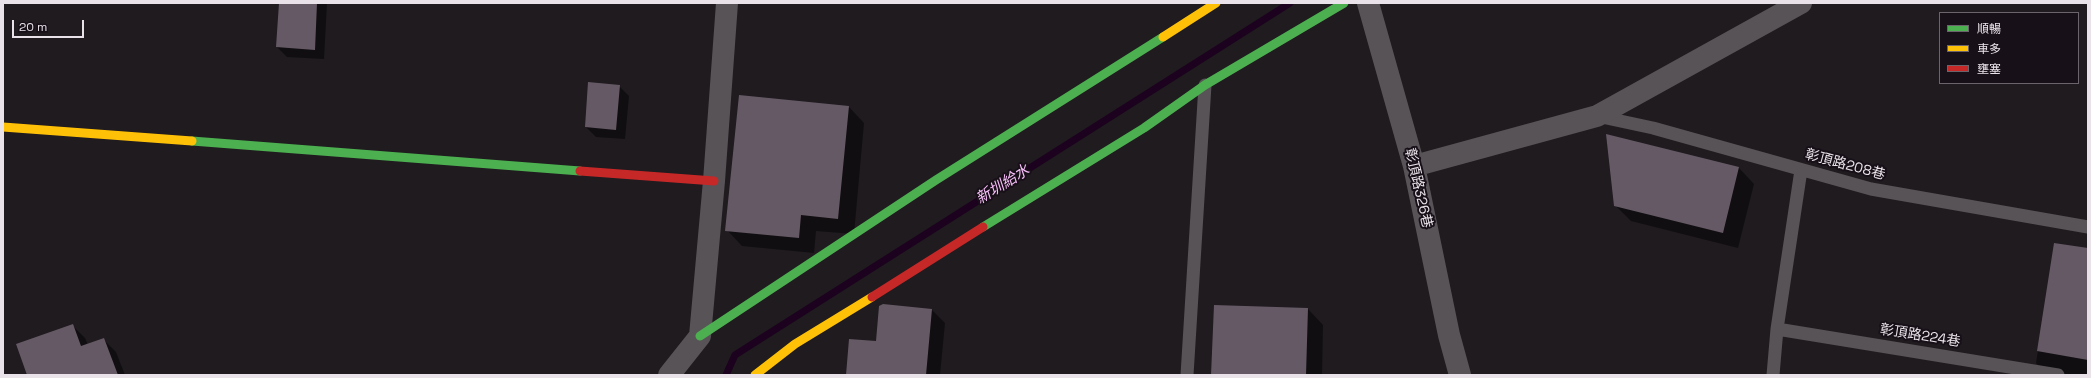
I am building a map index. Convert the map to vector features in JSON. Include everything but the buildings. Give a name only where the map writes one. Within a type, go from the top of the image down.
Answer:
[{"type":"street","points":[[700,336],[714,182],[727,3]]},
{"type":"street","points":[[669,375],[700,336],[943,176],[1216,3]]},
{"type":"street","points":[[755,375],[795,344],[1144,128],[1205,85],[1344,3]]},
{"type":"street","name":"彰頂路326巷","points":[[1368,3],[1414,166],[1449,335],[1460,375]]},
{"type":"street","points":[[1414,166],[1597,116],[1801,3]]},
{"type":"street","points":[[3,127],[714,182]]},
{"type":"lane","points":[[1187,375],[1205,85]]},
{"type":"lane","name":"彰頂路208巷","points":[[1597,116],[1652,128],[1871,189],[2088,227]]},
{"type":"lane","points":[[1773,375],[1777,329],[1801,170]]},
{"type":"lane","name":"彰頂路224巷","points":[[1777,329],[2058,375]]},
{"type":"waterway","name":"新圳給水","points":[[726,375],[735,355],[1290,3]]},
{"type":"traffic: fast","points":[[983,227],[1144,128],[1205,85],[1344,3]]},
{"type":"traffic: fast","points":[[700,336],[936,180],[1163,37]]},
{"type":"traffic: fast","points":[[192,141],[580,171]]},
{"type":"traffic: slow","points":[[1163,37],[1216,3]]},
{"type":"traffic: slow","points":[[3,127],[192,141]]},
{"type":"traffic: slow","points":[[755,375],[795,344],[872,297]]},
{"type":"traffic: jam","points":[[580,171],[714,181]]},
{"type":"traffic: jam","points":[[872,297],[983,227]]}]
